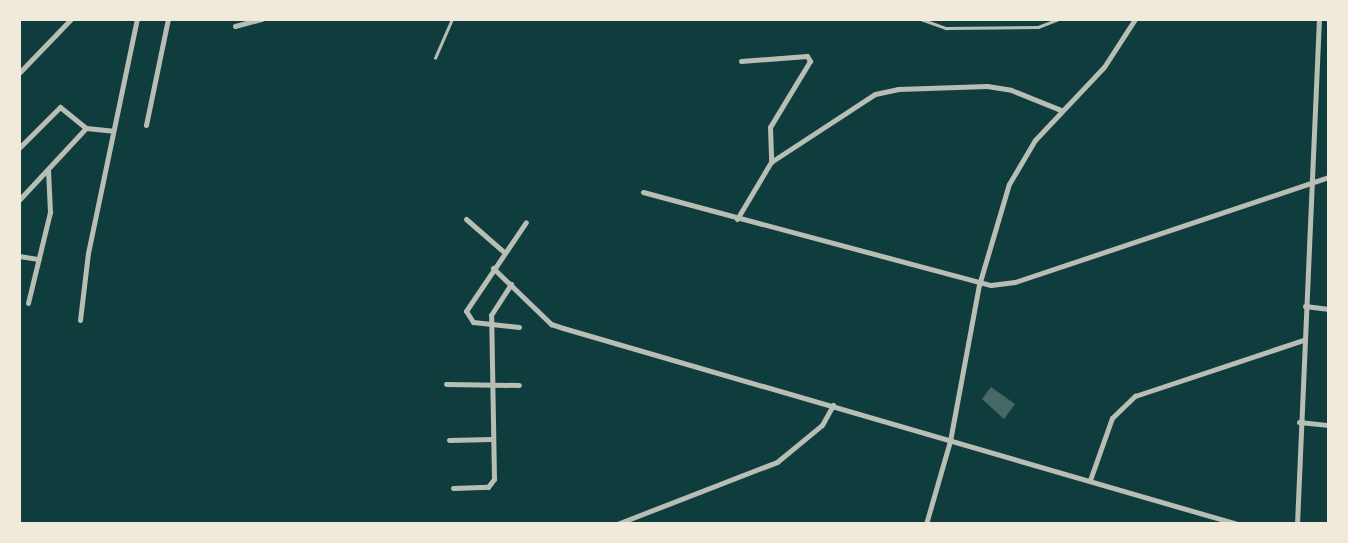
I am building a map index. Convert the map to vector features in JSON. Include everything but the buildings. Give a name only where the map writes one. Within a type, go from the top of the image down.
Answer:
[{"type":"street","points":[[19,73],[71,19]]},
{"type":"street","points":[[80,320],[88,253],[137,19]]},
{"type":"street","points":[[146,125],[168,19]]},
{"type":"street","points":[[235,26],[262,19]]},
{"type":"street","points":[[926,524],[950,440],[979,285],[1009,184],[1028,150],[1061,110],[1104,67],[1135,19]]},
{"type":"street","points":[[1297,524],[1299,422],[1319,19]]},
{"type":"street","points":[[741,61],[807,56],[810,61],[770,127],[771,162]]},
{"type":"street","points":[[737,219],[771,162],[841,114],[887,91],[994,87],[1061,110]]},
{"type":"street","points":[[19,148],[60,107],[86,128],[113,131]]},
{"type":"street","points":[[19,200],[86,128]]},
{"type":"street","points":[[28,303],[50,212],[48,170]]},
{"type":"street","points":[[643,192],[979,285],[1015,282],[1329,177]]},
{"type":"street","points":[[466,219],[505,252]]},
{"type":"street","points":[[519,327],[473,322],[466,311],[526,222]]},
{"type":"street","points":[[19,256],[39,259]]},
{"type":"street","points":[[493,268],[551,324],[1237,524]]},
{"type":"street","points":[[453,488],[492,484],[491,323],[493,310],[511,284]]},
{"type":"street","points":[[1305,306],[1329,309]]},
{"type":"street","points":[[1090,480],[1112,418],[1135,396],[1303,340]]},
{"type":"street","points":[[446,384],[519,385]]},
{"type":"street","points":[[617,524],[777,462],[822,425],[832,405]]},
{"type":"street","points":[[1299,422],[1329,425]]},
{"type":"street","points":[[449,440],[492,439]]},
{"type":"lane","points":[[435,58],[452,19]]},
{"type":"lane","points":[[920,19],[935,27],[955,28],[1038,27],[1059,19]]}]
